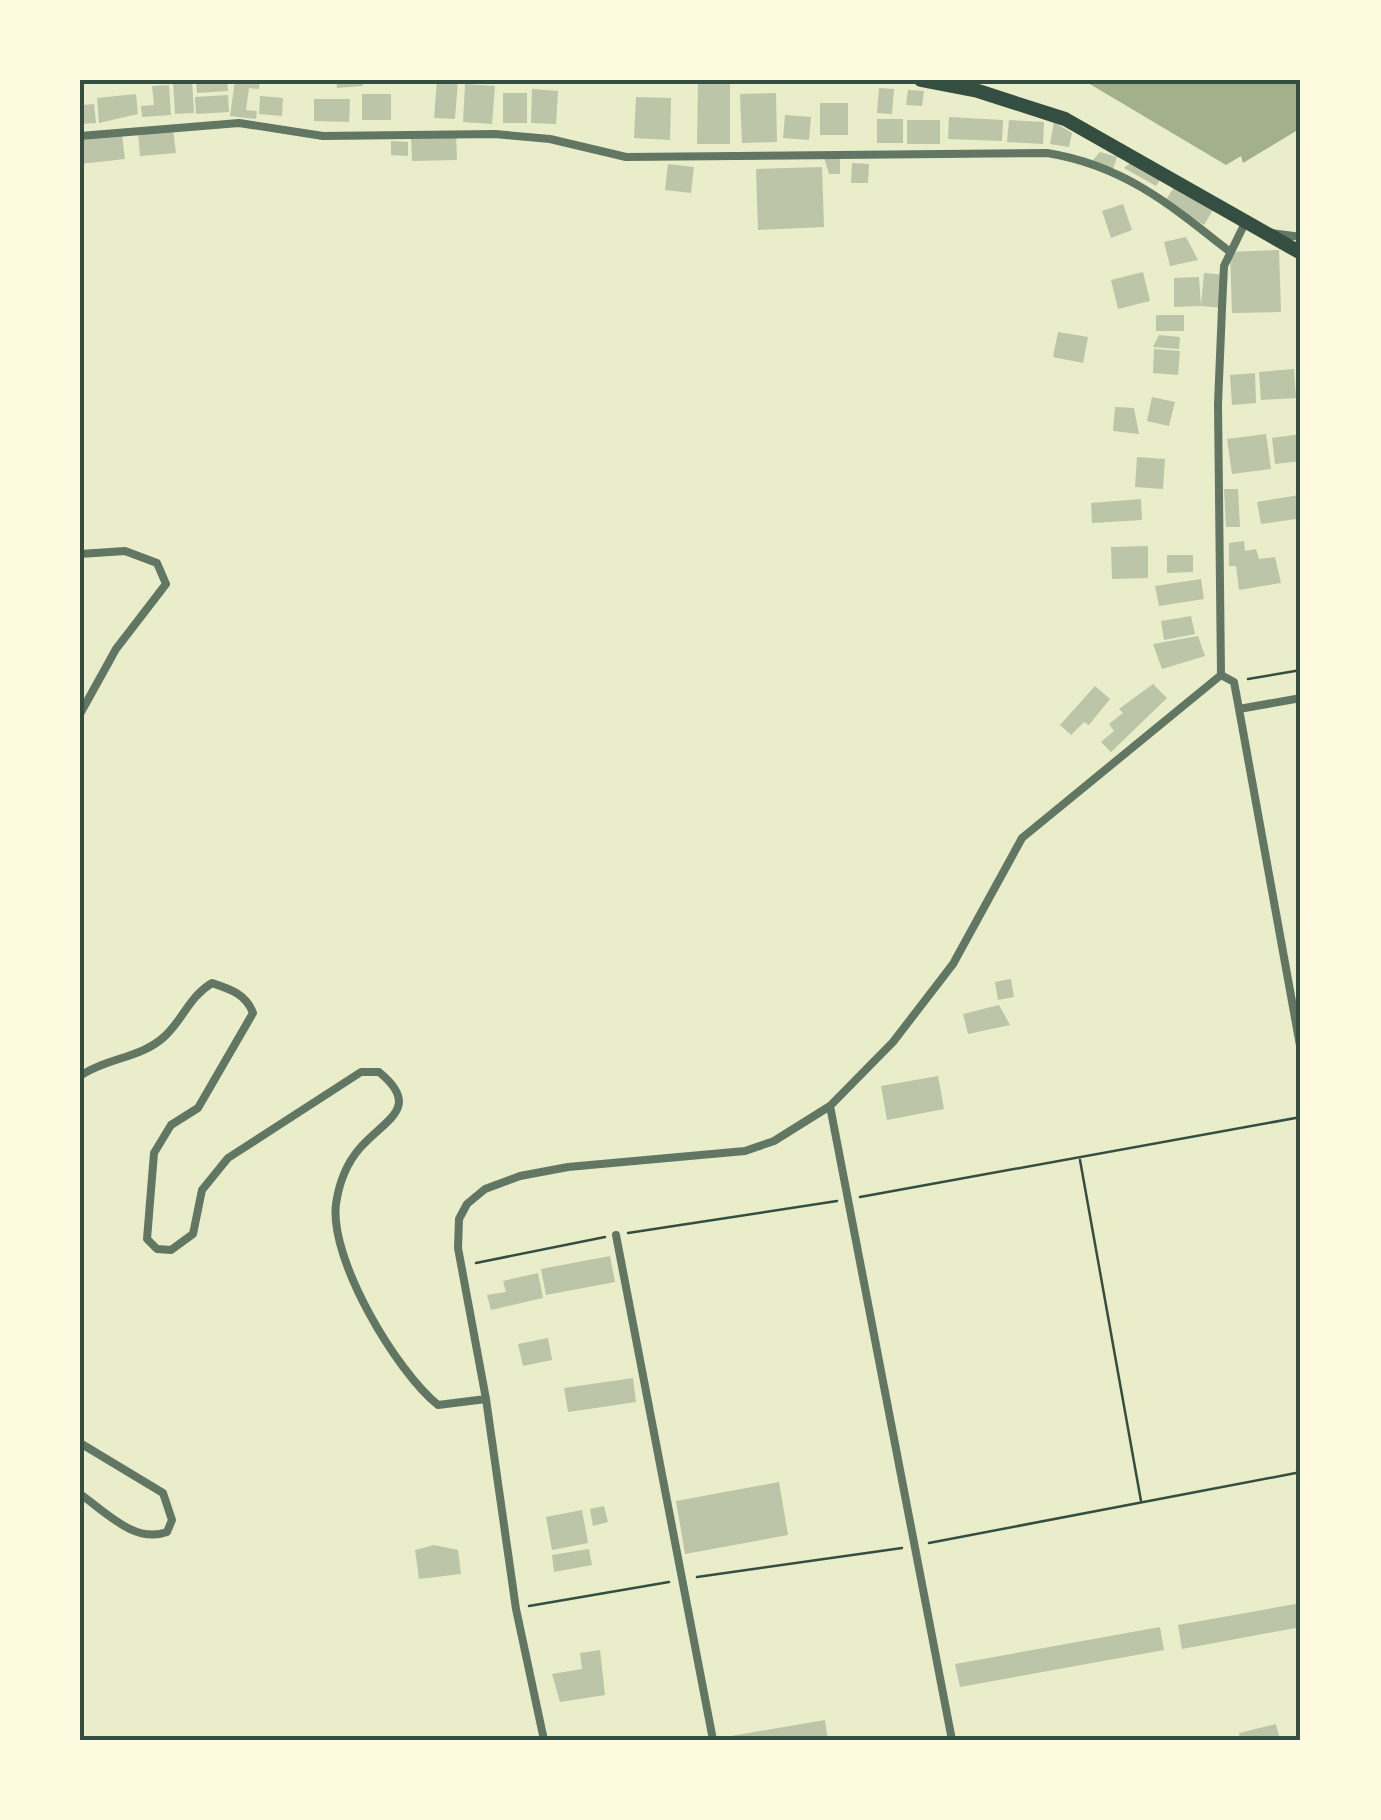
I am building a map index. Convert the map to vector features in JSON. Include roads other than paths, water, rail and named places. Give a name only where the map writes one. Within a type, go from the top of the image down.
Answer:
[{"type":"highway","points":[[920,80],[978,91],[1065,119],[1301,254]]},
{"type":"street","points":[[80,136],[239,123],[323,136],[495,134],[550,139],[626,157],[1047,153],[1113,169],[1230,252]]},
{"type":"street","points":[[1221,674],[1218,404],[1224,266],[1244,223]]},
{"type":"street","points":[[1266,233],[1301,237]]},
{"type":"street","points":[[80,554],[124,552],[157,563],[166,584],[116,648],[80,714]]},
{"type":"street","points":[[1221,674],[1234,682],[1301,1051]]},
{"type":"street","points":[[544,1740],[516,1608],[486,1398],[462,1266],[459,1219],[468,1204],[485,1189],[520,1176],[568,1166],[745,1151],[774,1141],[830,1106],[893,1042],[953,964],[1022,838],[1221,674]]},
{"type":"street","points":[[1239,709],[1301,698]]},
{"type":"street","points":[[80,1076],[97,1065],[140,1052],[166,1036],[194,994],[212,983],[232,989],[250,1003],[253,1013],[198,1108],[171,1125],[154,1153],[147,1239],[157,1249],[171,1250],[193,1234],[202,1190],[228,1158],[361,1072],[380,1072],[395,1084],[400,1102],[396,1115],[360,1148],[343,1173],[336,1207],[340,1246],[388,1351],[416,1388],[438,1405],[486,1398]]},
{"type":"street","points":[[830,1106],[852,1199],[952,1740]]},
{"type":"street","points":[[616,1235],[713,1740]]},
{"type":"street","points":[[80,1443],[163,1493],[172,1520],[168,1532],[153,1537],[138,1535],[80,1494]]}]
